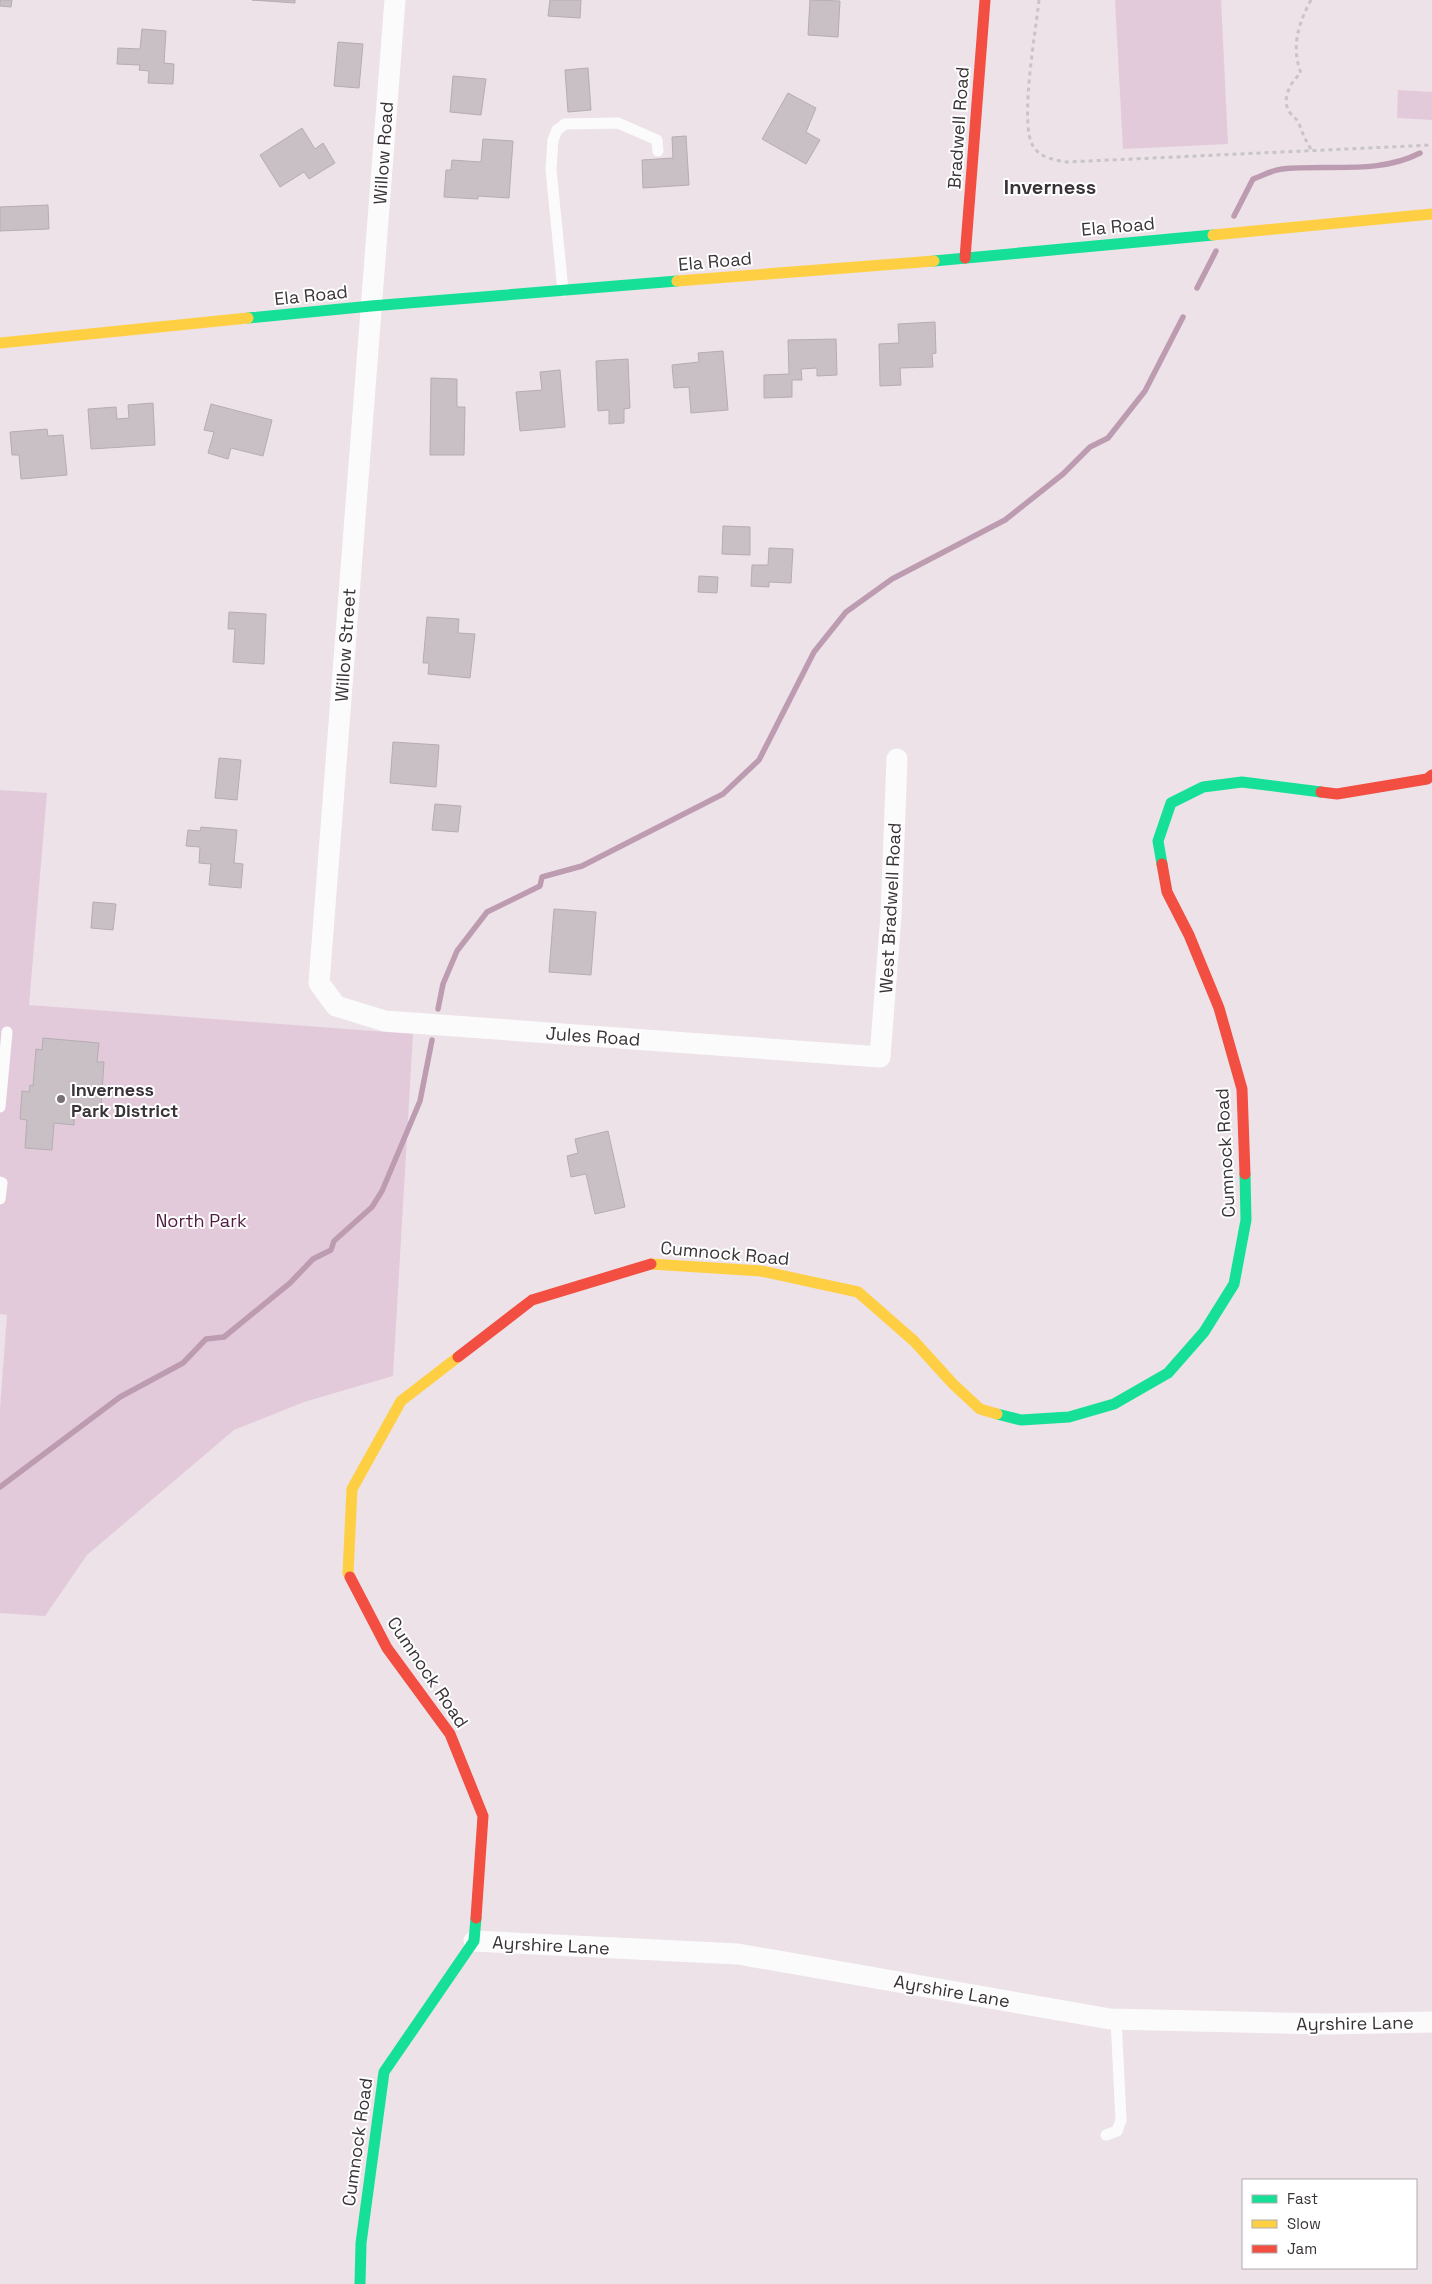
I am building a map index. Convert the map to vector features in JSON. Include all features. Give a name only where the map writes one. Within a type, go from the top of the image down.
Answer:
[{"type":"street","name":"Willow Road","points":[[371,306],[395,0]]},
{"type":"street","name":"Bradwell Road","points":[[966,258],[985,0]]},
{"type":"street","name":"Ela Road","points":[[0,343],[371,306],[966,258],[1432,214]]},
{"type":"street","name":"Willow Street","points":[[319,983],[371,306]]},
{"type":"street","name":"West Bradwell Road","points":[[880,1057],[891,915],[897,759]]},
{"type":"street","name":"Cumnock Road","points":[[360,2284],[360,2242],[384,2072],[474,1941],[483,1816],[450,1734],[387,1648],[348,1573],[352,1489],[401,1401],[532,1300],[650,1264],[760,1271],[791,1276],[858,1292],[914,1341],[980,1409],[1021,1420],[1069,1417],[1114,1404],[1168,1373],[1204,1332],[1234,1284],[1246,1220],[1242,1089],[1219,1008],[1189,935],[1167,892],[1158,841],[1171,803],[1203,787],[1242,782],[1285,789],[1337,794],[1427,780],[1432,775]]},
{"type":"street","name":"Jules Road","points":[[319,983],[336,1006],[385,1021],[880,1057]]},
{"type":"street","name":"Ayrshire Lane","points":[[474,1941],[738,1954],[1116,2019],[1326,2024],[1432,2022]]},
{"type":"lane","points":[[563,291],[550,169],[556,130],[565,124],[618,123],[656,140],[658,151]]},
{"type":"lane","points":[[0,1107],[7,1032]]},
{"type":"lane","points":[[0,1182],[2,1183],[0,1199]]},
{"type":"lane","points":[[1106,2134],[1117,2131],[1121,2120],[1116,2019]]},
{"type":"path","points":[[1039,0],[1028,103],[1028,130],[1033,146],[1043,155],[1068,162],[1432,145]]},
{"type":"path","points":[[1312,0],[1299,27],[1296,39],[1295,51],[1301,73],[1293,79],[1287,98],[1291,114],[1298,121],[1303,137],[1312,151]]},
{"type":"green space","points":[[1115,0],[1221,0],[1228,144],[1123,149]]},
{"type":"green space","points":[[1398,90],[1432,92],[1432,120],[1397,118]]},
{"type":"green space","name":"North Park","points":[[0,790],[47,793],[29,1005],[413,1034],[393,1376],[304,1402],[234,1430],[87,1555],[45,1616],[0,1613],[0,1408],[7,1315],[0,1314]]},
{"type":"building","points":[[0,0],[12,0],[11,7],[0,6]]},
{"type":"building","points":[[252,0],[295,0],[295,3]]},
{"type":"building","points":[[550,0],[581,0],[580,18],[548,16]]},
{"type":"building","points":[[810,0],[840,1],[838,37],[808,35]]},
{"type":"building","points":[[142,29],[166,31],[164,63],[174,64],[173,84],[148,83],[149,71],[139,70],[140,65],[117,64],[118,48],[140,49]]},
{"type":"building","points":[[338,42],[363,44],[359,88],[334,86]]},
{"type":"building","points":[[588,68],[591,110],[568,112],[565,70]]},
{"type":"building","points":[[453,76],[486,79],[481,115],[450,112]]},
{"type":"building","points":[[788,93],[816,108],[806,132],[820,140],[806,164],[762,139]]},
{"type":"building","points":[[302,128],[315,149],[323,143],[335,163],[309,179],[304,172],[280,187],[260,155]]},
{"type":"building","points":[[686,136],[689,185],[643,188],[642,160],[673,158],[672,137]]},
{"type":"building","points":[[483,139],[513,141],[509,198],[478,196],[478,199],[444,197],[446,170],[451,170],[452,160],[481,162]]},
{"type":"building","points":[[48,205],[49,229],[0,231],[0,207]]},
{"type":"building","points":[[935,322],[936,353],[932,354],[933,367],[900,368],[901,385],[880,386],[879,344],[899,343],[898,324]]},
{"type":"building","points":[[836,339],[837,375],[817,376],[817,368],[801,369],[802,380],[792,380],[792,397],[764,398],[764,375],[789,374],[788,340]]},
{"type":"building","points":[[723,351],[728,410],[691,413],[689,387],[674,388],[672,365],[699,362],[698,353]]},
{"type":"building","points":[[628,359],[630,408],[624,409],[624,423],[609,424],[609,410],[598,411],[596,361]]},
{"type":"building","points":[[560,370],[565,427],[520,431],[516,392],[542,390],[540,372]]},
{"type":"building","points":[[431,378],[457,379],[457,407],[465,407],[464,455],[430,455]]},
{"type":"building","points":[[153,403],[155,445],[91,449],[88,409],[116,407],[117,419],[129,418],[128,405]]},
{"type":"building","points":[[211,404],[272,420],[263,456],[231,448],[228,459],[208,453],[214,432],[204,430]]},
{"type":"building","points":[[47,429],[48,436],[63,435],[67,475],[21,479],[19,455],[12,455],[10,432]]},
{"type":"building","points":[[723,526],[750,527],[750,555],[722,554]]},
{"type":"building","points":[[769,548],[793,549],[791,583],[769,582],[769,587],[751,586],[752,565],[768,565]]},
{"type":"building","points":[[699,576],[718,577],[717,593],[698,592]]},
{"type":"building","points":[[229,612],[266,614],[264,664],[233,662],[235,629],[228,629]]},
{"type":"building","points":[[427,617],[459,619],[458,633],[475,634],[470,678],[428,674],[429,663],[423,663]]},
{"type":"building","points":[[393,742],[439,745],[436,787],[390,783]]},
{"type":"building","points":[[219,758],[241,760],[237,800],[215,798]]},
{"type":"building","points":[[435,804],[461,806],[458,832],[432,830]]},
{"type":"building","points":[[201,827],[237,830],[234,863],[243,864],[241,888],[209,885],[211,864],[199,863],[200,847],[186,846],[188,830],[200,831]]},
{"type":"building","points":[[93,902],[116,904],[113,930],[91,928]]},
{"type":"building","points":[[554,909],[596,912],[591,975],[549,972]]},
{"type":"building","name":"Inverness Park District","points":[[43,1038],[99,1043],[97,1062],[104,1062],[101,1107],[93,1106],[93,1110],[75,1108],[74,1125],[54,1123],[52,1150],[25,1148],[27,1120],[20,1119],[22,1091],[29,1092],[30,1085],[33,1086],[36,1049],[42,1050]]},
{"type":"building","points":[[608,1131],[625,1207],[595,1214],[586,1174],[571,1177],[567,1156],[578,1153],[575,1139]]},
{"type":"waterway","points":[[1234,216],[1253,179],[1271,172],[1282,169],[1387,164],[1404,160],[1420,153]]},
{"type":"waterway","points":[[1197,288],[1216,251]]},
{"type":"waterway","points":[[438,1009],[443,984],[457,951],[487,912],[540,886],[542,877],[582,866],[723,794],[759,760],[814,652],[846,612],[892,579],[1005,520],[1063,474],[1090,447],[1108,438],[1145,391],[1183,317]]},
{"type":"waterway","points":[[0,1487],[120,1397],[183,1363],[206,1339],[224,1337],[290,1283],[313,1259],[331,1250],[334,1241],[372,1207],[382,1191],[420,1101],[432,1040]]},
{"type":"traffic: fast","points":[[934,261],[1213,235]]},
{"type":"traffic: fast","points":[[248,318],[677,281]]},
{"type":"traffic: fast","points":[[1162,864],[1158,841],[1171,803],[1203,787],[1242,782],[1321,792]]},
{"type":"traffic: fast","points":[[997,1414],[1021,1420],[1069,1417],[1114,1404],[1168,1373],[1204,1332],[1234,1284],[1246,1220],[1245,1174]]},
{"type":"traffic: fast","points":[[360,2284],[361,2243],[384,2072],[474,1941],[476,1918]]},
{"type":"traffic: slow","points":[[1213,235],[1432,214]]},
{"type":"traffic: slow","points":[[677,281],[934,261]]},
{"type":"traffic: slow","points":[[0,343],[248,318]]},
{"type":"traffic: slow","points":[[651,1264],[761,1271],[858,1292],[914,1341],[953,1384],[980,1409],[997,1414]]},
{"type":"traffic: slow","points":[[350,1577],[348,1573],[352,1489],[401,1401],[458,1357]]},
{"type":"traffic: jam","points":[[965,258],[985,0]]},
{"type":"traffic: jam","points":[[1321,792],[1337,794],[1427,779],[1432,775]]},
{"type":"traffic: jam","points":[[1162,864],[1167,892],[1189,935],[1219,1008],[1242,1089],[1245,1174]]},
{"type":"traffic: jam","points":[[458,1357],[532,1300],[651,1264]]},
{"type":"traffic: jam","points":[[350,1577],[387,1648],[450,1734],[483,1816],[476,1918]]},
{"type":"place","name":"Inverness Park District","points":[[61,1099]]},
{"type":"district","name":"Inverness","points":[[1050,187]]}]
